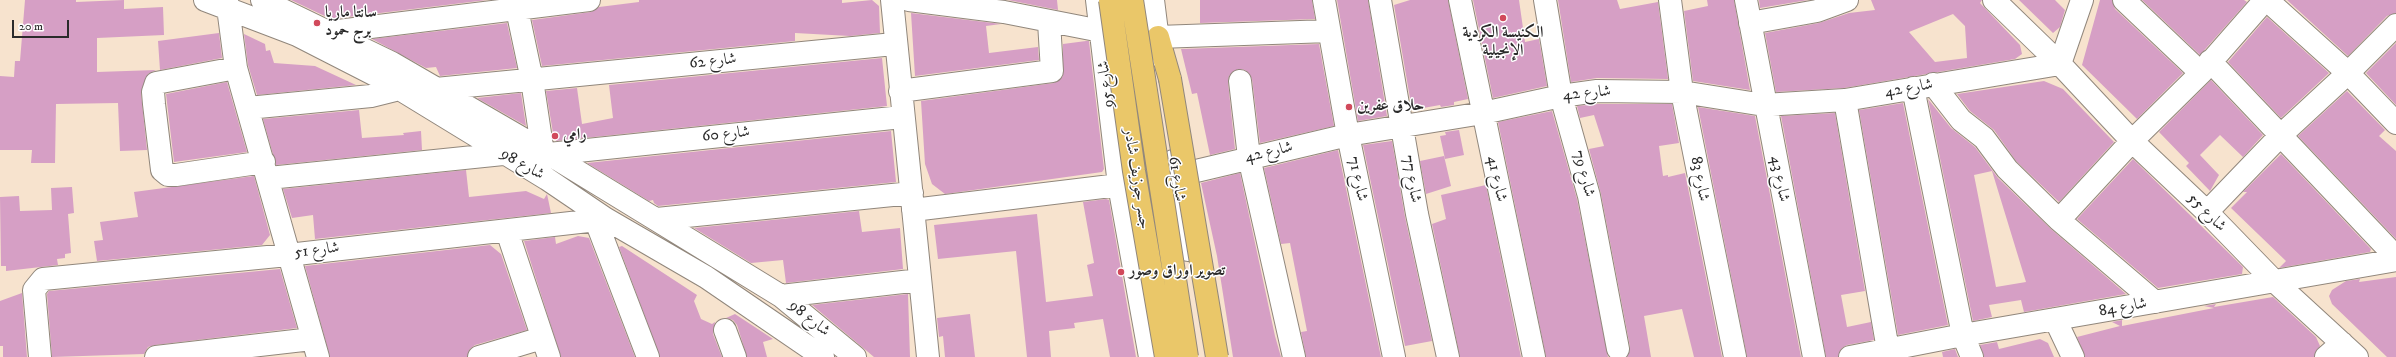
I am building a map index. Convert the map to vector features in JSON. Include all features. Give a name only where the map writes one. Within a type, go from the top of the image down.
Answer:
[{"type":"highway","name":"جسر جوزيف شادر","points":[[1110,0],[1134,171],[1166,357]]},
{"type":"highway","name":"جسر جوزيف شادر","points":[[1132,0],[1187,357]]},
{"type":"highway","points":[[1158,37],[1170,79],[1217,357]]},
{"type":"street","name":"شارع 98","points":[[205,0],[226,3],[297,35],[399,89],[503,154],[547,179],[601,220],[712,281],[823,357]]},
{"type":"street","name":"شارع 98","points":[[262,0],[392,63],[512,132],[781,296],[855,357]]},
{"type":"street","points":[[330,32],[516,4],[589,0]]},
{"type":"street","points":[[892,0],[894,44],[913,202],[928,357]]},
{"type":"street","points":[[909,0],[970,4],[1035,13],[1101,31]]},
{"type":"street","name":"شارع 95","points":[[1097,0],[1119,185],[1150,357]]},
{"type":"street","name":"شارع 61","points":[[1153,0],[1174,176],[1208,357]]},
{"type":"street","name":"شارع 71","points":[[1324,0],[1348,136],[1394,357]]},
{"type":"street","name":"شارع 77","points":[[1380,0],[1417,214],[1448,357]]},
{"type":"street","name":"شارع 41","points":[[1460,0],[1534,357]]},
{"type":"street","name":"شارع 79","points":[[1545,0],[1561,96],[1589,196],[1618,349]]},
{"type":"street","name":"شارع 83","points":[[1670,0],[1682,92],[1735,357]]},
{"type":"street","name":"شارع 43","points":[[1746,0],[1764,105],[1814,357]]},
{"type":"street","points":[[1750,23],[1817,11],[1847,0]]},
{"type":"street","name":"شارع 55","points":[[1994,0],[2060,64],[2132,141],[2207,212],[2342,352]]},
{"type":"street","points":[[2060,64],[2082,0]]},
{"type":"street","points":[[2124,0],[2205,67],[2281,135],[2396,258]]},
{"type":"street","points":[[2059,220],[2132,141],[2205,67],[2266,0],[2348,73],[2396,123]]},
{"type":"street","points":[[156,357],[315,348],[236,68],[226,3]]},
{"type":"street","points":[[516,4],[545,152],[547,179]]},
{"type":"street","points":[[900,91],[1052,71],[1035,13]]},
{"type":"street","points":[[2207,212],[2281,135],[2348,73],[2396,25]]},
{"type":"street","points":[[1158,37],[1329,32]]},
{"type":"street","name":"شارع 62","points":[[436,89],[894,44]]},
{"type":"street","name":"شارع 42","points":[[656,219],[913,202],[1119,185],[1174,176],[1249,157],[1402,125],[1483,112],[1561,96],[1598,91],[1682,92],[1764,105],[1845,100],[2060,64]]},
{"type":"street","points":[[236,68],[156,84],[153,92],[162,170],[168,175],[503,154],[512,132]]},
{"type":"street","points":[[1240,81],[1249,157],[1294,357]]},
{"type":"street","points":[[1923,86],[1961,120],[1984,138],[2007,169],[2059,220],[2155,302]]},
{"type":"street","points":[[1923,86],[1963,335],[1972,357]]},
{"type":"street","points":[[248,108],[371,96],[399,89]]},
{"type":"street","points":[[1845,100],[1888,350]]},
{"type":"street","name":"شارع 60","points":[[545,152],[902,117]]},
{"type":"street","points":[[601,220],[648,357]]},
{"type":"street","name":"شارع 51","points":[[40,357],[34,290],[43,279],[288,255],[601,220]]},
{"type":"street","points":[[479,357],[546,347],[507,231]]},
{"type":"street","name":"شارع 84","points":[[1850,357],[1963,335],[2396,258]]},
{"type":"street","points":[[781,296],[920,280]]},
{"type":"street","points":[[2055,319],[2073,357]]},
{"type":"street","points":[[725,330],[735,357]]},
{"type":"building","points":[[25,0],[76,0],[76,2],[124,0],[124,9],[163,7],[164,35],[97,38],[97,72],[156,70],[148,74],[141,93],[147,150],[120,151],[118,103],[56,104],[55,163],[31,163],[32,150],[0,150],[0,76],[14,77],[15,61],[20,61]]},
{"type":"building","points":[[291,0],[487,0],[331,19]]},
{"type":"building","points":[[639,0],[842,0],[842,3],[872,0],[879,6],[880,33],[850,36],[795,33],[795,41],[542,66],[532,20],[591,12],[599,7],[639,2]]},
{"type":"building","points":[[1008,0],[1057,0],[1058,10]]},
{"type":"building","points":[[1200,0],[1312,0],[1315,19],[1200,23]]},
{"type":"building","points":[[1337,0],[1368,0],[1387,116],[1358,121]]},
{"type":"building","points":[[1410,0],[1448,0],[1468,99],[1454,102],[1454,105],[1441,107],[1440,105],[1412,110],[1394,5]]},
{"type":"building","points":[[1473,0],[1519,0],[1525,42],[1539,39],[1547,86],[1493,98]]},
{"type":"building","points":[[1558,0],[1617,0],[1620,9],[1658,2],[1668,79],[1597,78],[1571,82]]},
{"type":"building","points":[[1707,0],[1734,0],[1750,90],[1693,81],[1684,11],[1708,6]]},
{"type":"building","points":[[1759,0],[1808,0],[1760,8]]},
{"type":"building","points":[[1871,0],[1982,0],[1980,3],[2020,45],[2022,54],[2015,59],[1844,88],[1776,92],[1765,33],[1819,23],[1849,13],[1875,10]],"holes":[[[1953,14],[1965,26],[1967,58],[1935,62],[1909,32]]]},
{"type":"building","points":[[2019,0],[2055,0],[2065,10],[2060,27],[2053,33]]},
{"type":"building","points":[[2100,0],[2112,0],[2115,9],[2183,73],[2137,119],[2082,65]]},
{"type":"building","points":[[2142,0],[2244,0],[2247,2],[2200,55]]},
{"type":"building","points":[[2287,0],[2396,0],[2396,13],[2387,16],[2348,56]]},
{"type":"building","points":[[911,13],[1001,24],[986,26],[989,53],[1038,47],[1039,60],[915,76]]},
{"type":"building","points":[[2267,17],[2329,73],[2281,118],[2228,62]]},
{"type":"building","points":[[507,23],[517,68],[440,76],[436,67],[426,68],[372,39]]},
{"type":"building","points":[[219,33],[222,58],[160,70],[158,41]]},
{"type":"building","points":[[244,34],[265,44],[266,51],[270,50],[274,63],[315,66],[356,85],[257,95],[248,65]]},
{"type":"building","points":[[1089,41],[1104,169],[1102,172],[945,194],[932,184],[925,164],[921,101],[1054,83],[1063,76],[1063,44]]},
{"type":"building","points":[[2396,43],[2396,105],[2366,73]]},
{"type":"building","points":[[1319,44],[1334,126],[1260,143],[1252,79],[1245,70],[1238,69],[1229,76],[1228,82],[1235,149],[1210,155],[1197,93],[1192,94],[1181,49]]},
{"type":"building","points":[[882,58],[887,106],[556,141],[555,133],[553,133],[546,91],[577,88],[582,124],[613,118],[609,85]]},
{"type":"building","points":[[2211,80],[2263,135],[2243,157],[2220,135],[2200,155],[2219,175],[2210,191],[2186,166],[2189,163],[2159,132]]},
{"type":"building","points":[[2044,81],[2063,89],[2114,142],[2059,202],[2016,161],[1994,130],[1970,111],[1957,94]]},
{"type":"building","points":[[227,82],[247,152],[174,162],[166,94]]},
{"type":"building","points":[[2347,91],[2385,130],[2379,136],[2396,151],[2396,239],[2298,136]]},
{"type":"building","points":[[521,93],[526,126],[477,98]]},
{"type":"building","points":[[1928,99],[1951,128],[1975,147],[1998,178],[2051,229],[2126,294],[2024,312],[2021,300],[1989,305],[1992,317],[1973,321]],"holes":[[[1992,171],[2026,282],[1996,287],[1974,175]]]},
{"type":"building","points":[[1903,103],[1948,325],[1898,335],[1859,110]]},
{"type":"building","points":[[1598,104],[1672,104],[1679,143],[1659,146],[1663,176],[1668,175],[1668,177],[1685,173],[1722,357],[1694,357],[1682,309],[1644,316],[1651,357],[1627,357],[1630,347],[1601,194],[1589,149],[1604,146],[1594,115],[1580,118],[1577,106]]},
{"type":"building","points":[[1698,107],[1755,116],[1801,357],[1747,357]]},
{"type":"building","points":[[359,110],[362,138],[404,135],[403,133],[421,131],[422,150],[276,165],[263,119]]},
{"type":"building","points":[[1552,111],[1577,199],[1608,357],[1546,357],[1498,122]]},
{"type":"building","points":[[1835,113],[1865,291],[1841,295],[1847,327],[1871,322],[1874,340],[1847,345],[1842,348],[1838,357],[1826,357],[1781,116]]},
{"type":"building","points":[[1459,130],[1464,155],[1445,159],[1440,136],[1446,135],[1445,132]]},
{"type":"building","points":[[891,131],[896,182],[658,206],[653,200],[649,201],[587,163]]},
{"type":"building","points":[[1392,141],[1405,217],[1432,341],[1405,346],[1363,145]]},
{"type":"building","points":[[1338,150],[1381,357],[1306,357],[1301,332],[1307,331],[1290,243],[1281,244],[1264,168]]},
{"type":"building","points":[[2281,154],[2371,249],[2370,252],[2279,268],[2286,261],[2231,208],[2247,192],[2243,192]]},
{"type":"building","points":[[1444,156],[1451,186],[1426,194],[1420,161]]},
{"type":"building","points":[[2133,159],[2243,267],[2242,274],[2158,288],[2077,219]]},
{"type":"building","points":[[466,170],[469,197],[526,191],[544,199],[547,194],[551,213],[315,239],[313,215],[292,218],[283,189]]},
{"type":"building","points":[[1240,173],[1275,336],[1281,357],[1233,357],[1217,256],[1201,183]]},
{"type":"building","points":[[254,176],[270,235],[262,245],[97,261],[94,241],[103,240],[100,222],[138,217],[134,192]]},
{"type":"building","points":[[1486,185],[1521,357],[1460,357],[1432,224],[1446,219],[1441,195]]},
{"type":"building","points":[[72,187],[74,213],[68,214],[71,253],[65,254],[65,258],[57,259],[58,265],[6,271],[6,266],[1,266],[0,197],[19,196],[20,211],[52,210],[51,188]]},
{"type":"building","points":[[1106,199],[1109,200],[1136,357],[1110,357],[1103,319],[1074,323],[1075,328],[1049,331],[1051,357],[1027,357],[1016,251],[938,259],[934,225],[1037,214],[1046,302],[1093,296],[1087,265],[1094,263],[1083,202]]},
{"type":"building","points":[[859,211],[862,232],[900,228],[903,269],[786,283],[783,260],[751,263],[694,228]]},
{"type":"building","points":[[578,236],[589,238],[635,357],[561,357],[524,241],[555,237],[556,244]]},
{"type":"building","points":[[490,245],[501,254],[527,330],[475,345],[470,349],[467,357],[330,357],[305,266]]},
{"type":"building","points":[[622,246],[697,295],[694,301],[701,319],[712,324],[715,322],[713,334],[722,357],[660,357],[619,247]]},
{"type":"building","points":[[280,269],[297,328],[155,345],[148,347],[144,354],[52,357],[47,294],[49,291]]},
{"type":"building","points":[[2396,277],[2396,357],[2387,357],[2332,304],[2329,296],[2332,290],[2346,281],[2360,279],[2359,282]]},
{"type":"building","points":[[22,293],[27,357],[3,357],[3,346],[0,346],[0,301]]},
{"type":"building","points":[[908,294],[910,357],[874,357],[812,305]]},
{"type":"building","points":[[2273,297],[2316,337],[2320,346],[2314,357],[2085,357],[2077,337],[2120,326],[2112,322],[2122,320],[2122,326],[2214,308],[2204,306],[2216,304],[2214,307]]},
{"type":"building","points":[[735,314],[773,339],[763,342],[767,357],[747,357],[737,325],[733,320],[726,318]]},
{"type":"building","points":[[970,314],[975,357],[945,357],[943,336],[939,337],[937,318]]},
{"type":"building","points":[[2040,339],[2048,343],[2054,357],[1984,357],[1980,345],[1997,342],[1999,349]]},
{"type":"building","points":[[1955,349],[1958,357],[1943,357],[1942,352]]},
{"type":"place","name":"الكنيسة الكردية الإنجيلية","points":[[1503,18]]},
{"type":"place","name":"سانتا ماريا برج حمود","points":[[317,23]]},
{"type":"place","name":"حلاق عفرين","points":[[1349,107]]},
{"type":"place","name":"رامي","points":[[555,136]]},
{"type":"place","name":"تصوير اوراق وصور","points":[[1121,272]]}]
